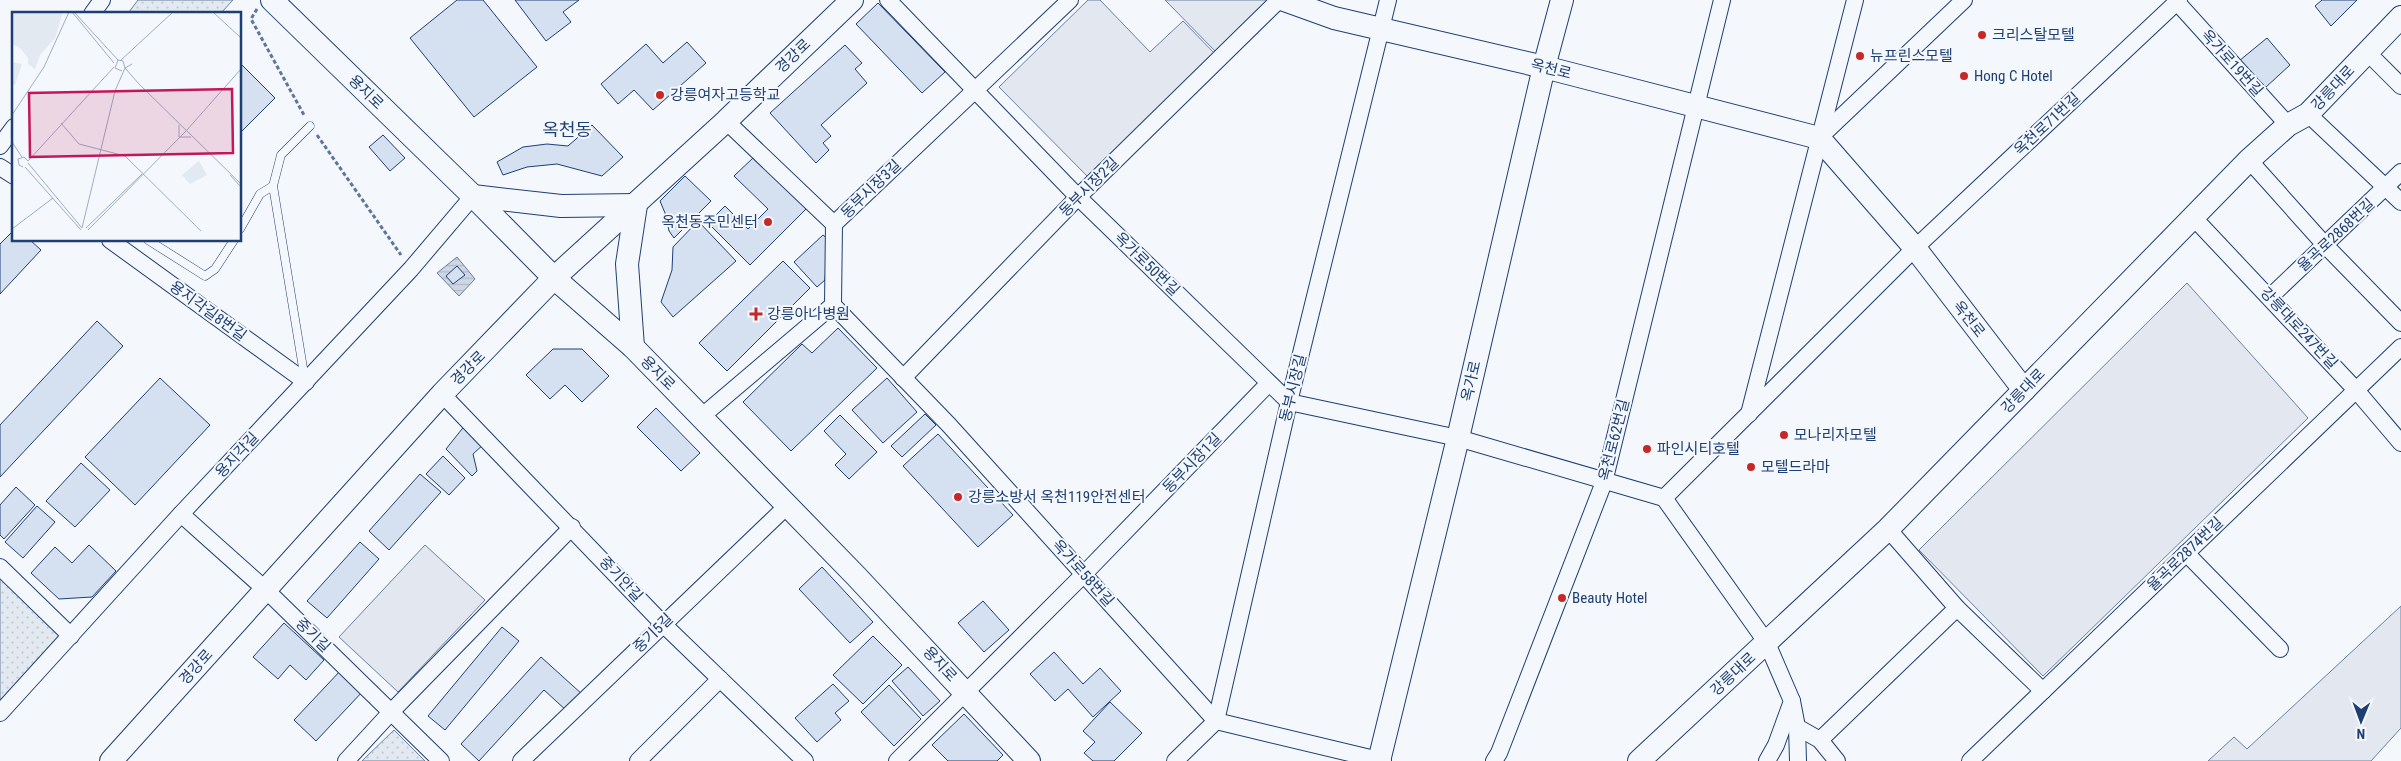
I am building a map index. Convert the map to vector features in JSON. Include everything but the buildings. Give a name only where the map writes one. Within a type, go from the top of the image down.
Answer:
[{"type":"street","points":[[93,12],[102,0]]},
{"type":"street","name":"경강로","points":[[111,761],[442,394],[554,278],[636,205],[852,0]]},
{"type":"street","name":"옥가로50번길","points":[[888,0],[1078,197],[1290,402]]},
{"type":"street","name":"동부시장3길","points":[[833,305],[834,224],[1070,0]]},
{"type":"street","name":"동부시장2길","points":[[904,378],[1078,197],[1278,0]]},
{"type":"street","name":"옥천로","points":[[1284,0],[1334,18],[1544,67],[1819,138],[1915,248],[2024,390]]},
{"type":"street","name":"동부시장길","points":[[1216,720],[1290,402],[1388,0]]},
{"type":"street","name":"옥가로","points":[[1380,761],[1458,438],[1544,67],[1562,0]]},
{"type":"street","name":"옥천로62번길","points":[[1494,761],[1499,753],[1604,482],[1722,0]]},
{"type":"street","points":[[1749,414],[1855,0]]},
{"type":"street","points":[[1819,138],[1964,0]]},
{"type":"street","name":"옥가로19번길","points":[[2177,1],[2288,125]]},
{"type":"street","name":"옥천로71번길","points":[[1915,248],[2177,1]]},
{"type":"street","name":"용지로","points":[[265,3],[473,196],[554,278],[633,347],[966,692],[1029,761]]},
{"type":"street","name":"강릉대로","points":[[1639,761],[1888,529],[2249,160],[2288,125],[2308,114],[2401,17]]},
{"type":"street","points":[[2367,52],[2401,86]]},
{"type":"street","points":[[2308,114],[2401,202]]},
{"type":"street","points":[[726,121],[834,224]]},
{"type":"street","points":[[0,146],[12,129]]},
{"type":"street","points":[[2249,160],[2325,245],[2401,323]]},
{"type":"street","points":[[0,167],[12,175]]},
{"type":"street","name":"율곡로2868번길","points":[[2270,297],[2401,172]]},
{"type":"street","points":[[473,196],[561,206],[636,205],[627,264],[633,347]]},
{"type":"street","name":"용지각길","points":[[0,713],[181,514],[411,269],[473,196]]},
{"type":"street","name":"강릉대로247번길","points":[[2193,217],[2356,390],[2401,443]]},
{"type":"street","name":"용지각길8번길","points":[[111,241],[306,382]]},
{"type":"street","points":[[1664,498],[1915,248]]},
{"type":"street","points":[[702,417],[833,305]]},
{"type":"street","name":"옥가로58번길","points":[[833,305],[949,425],[1216,720]]},
{"type":"street","name":"율곡로2874번길","points":[[1970,761],[2401,347]]},
{"type":"street","name":"동부시장1길","points":[[897,761],[1084,574],[1269,383]]},
{"type":"street","name":"중기안길","points":[[442,394],[572,527],[663,624],[805,761]]},
{"type":"street","points":[[1290,402],[1458,438],[1664,498],[1767,642],[1792,702],[1797,727],[1798,761]]},
{"type":"street","name":"중기5길","points":[[521,761],[787,506]]},
{"type":"street","name":"중기길","points":[[181,514],[266,590],[392,711],[441,761]]},
{"type":"street","points":[[346,761],[392,711],[572,527]]},
{"type":"street","points":[[1888,529],[1957,608],[2043,691]]},
{"type":"street","points":[[2186,553],[2280,649]]},
{"type":"street","points":[[0,567],[71,636]]},
{"type":"street","points":[[1820,740],[1957,608]]},
{"type":"street","points":[[638,761],[720,678]]},
{"type":"street","points":[[1767,761],[1776,745],[1792,702]]},
{"type":"street","points":[[1175,761],[1216,720],[1380,761]]},
{"type":"street","points":[[1797,727],[1820,740],[1837,761]]},
{"type":"lane","points":[[306,382],[273,186],[281,155],[310,126]]},
{"type":"lane","points":[[241,227],[260,194],[273,186]]},
{"type":"lane","points":[[150,241],[205,276],[214,269],[233,241]]},
{"type":"path","points":[[265,3],[251,19],[310,126],[411,269]]},
{"type":"shaded area","points":[[138,0],[233,0],[222,12],[129,12]]},
{"type":"shaded area","points":[[1088,0],[1100,0],[1150,52],[1183,21],[1217,56],[1090,179],[999,87]]},
{"type":"shaded area","points":[[1165,0],[1274,0],[1218,54]]},
{"type":"shaded area","points":[[457,257],[475,279],[459,296],[437,273]]},
{"type":"shaded area","points":[[2187,283],[2308,418],[2043,676],[1919,550]]},
{"type":"shaded area","points":[[425,545],[485,600],[398,692],[339,637]]},
{"type":"shaded area","points":[[0,576],[63,637],[0,700]]},
{"type":"shaded area","points":[[2401,606],[2401,728],[2371,761],[2208,761],[2234,737],[2247,749]]},
{"type":"shaded area","points":[[394,730],[425,761],[362,761]]},
{"type":"place","name":"크리스탈모텔","points":[[1982,35]]},
{"type":"place","name":"뉴프린스모텔","points":[[1860,56]]},
{"type":"place","name":"Hong C Hotel","points":[[1964,76]]},
{"type":"place","name":"강릉여자고등학교","points":[[660,95]]},
{"type":"place","name":"옥천동주민센터","points":[[768,222]]},
{"type":"place","name":"강릉아나병원","points":[[756,314]]},
{"type":"place","name":"모나리자모텔","points":[[1784,435]]},
{"type":"place","name":"파인시티호텔","points":[[1647,449]]},
{"type":"place","name":"모텔드라마","points":[[1751,467]]},
{"type":"place","name":"강릉소방서 옥천119안전센터","points":[[958,497]]},
{"type":"place","name":"Beauty Hotel","points":[[1562,598]]},
{"type":"district","name":"옥천동","points":[[567,129]]}]
